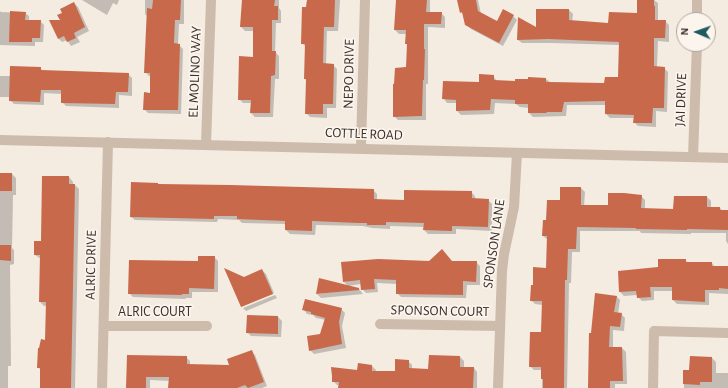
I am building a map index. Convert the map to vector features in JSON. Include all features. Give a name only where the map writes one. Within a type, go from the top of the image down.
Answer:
[{"type":"street","name":"EL MOLINO WAY","points":[[206,144],[211,0]]},
{"type":"street","name":"NEPO DRIVE","points":[[361,148],[365,0]]},
{"type":"street","points":[[697,0],[698,12]]},
{"type":"street","name":"JAI DRIVE","points":[[693,157],[697,52]]},
{"type":"street","name":"COTTLE ROAD","points":[[0,140],[728,158]]},
{"type":"street","name":"ALRIC DRIVE","points":[[102,388],[108,142]]},
{"type":"street","name":"SPONSON LANE","points":[[498,388],[502,271],[514,207],[517,153]]},
{"type":"street","name":"SPONSON COURT","points":[[380,324],[500,326]]},
{"type":"street","name":"ALRIC COURT","points":[[104,326],[207,326]]},
{"type":"street","points":[[653,388],[654,331],[728,333]]},
{"type":"building","points":[[153,0],[181,0],[180,20],[175,20],[174,43],[180,44],[178,110],[143,110],[144,92],[150,93],[150,73],[144,73],[147,8],[152,9]]},
{"type":"building","points":[[242,0],[275,0],[274,6],[278,6],[278,20],[272,20],[272,51],[276,51],[275,75],[271,76],[270,113],[250,113],[251,100],[238,100],[239,56],[253,57],[253,27],[240,27]]},
{"type":"building","points":[[307,0],[335,0],[334,27],[324,27],[323,63],[334,64],[333,104],[323,104],[323,114],[305,114],[305,44],[301,44],[302,7],[306,7]]},
{"type":"building","points":[[396,0],[427,0],[426,12],[442,12],[441,24],[424,24],[425,49],[422,116],[393,117],[393,84],[395,68],[406,67],[407,44],[405,44],[406,30],[394,30]]},
{"type":"building","points":[[457,0],[476,0],[478,11],[497,21],[503,9],[514,15],[499,43],[465,25]]},
{"type":"building","points":[[637,0],[654,0],[655,20],[666,20],[665,38],[654,38],[654,66],[665,67],[664,108],[653,108],[652,123],[633,123],[634,115],[605,114],[605,101],[564,102],[562,112],[528,113],[528,104],[515,104],[515,100],[491,99],[490,110],[456,111],[456,100],[442,99],[443,81],[479,82],[479,74],[494,75],[494,80],[515,81],[515,79],[528,79],[528,77],[546,78],[546,82],[604,83],[605,77],[618,77],[619,42],[548,39],[517,40],[518,17],[536,27],[536,9],[569,9],[569,20],[608,23],[609,12],[637,13]]},
{"type":"building","points":[[74,2],[85,27],[74,33],[76,38],[67,42],[64,36],[58,39],[49,20],[60,20],[57,15],[62,13],[60,9]]},
{"type":"building","points":[[10,11],[26,12],[25,20],[41,20],[40,38],[32,38],[32,42],[9,42]]},
{"type":"building","points":[[10,66],[41,67],[41,70],[129,73],[128,92],[116,92],[115,104],[61,103],[61,90],[41,90],[40,102],[9,101]]},
{"type":"building","points":[[0,173],[12,173],[12,191],[0,191]]},
{"type":"building","points":[[42,176],[69,176],[69,184],[75,184],[71,388],[40,388],[40,368],[37,368],[38,348],[41,339],[45,340],[46,302],[39,302],[40,255],[34,255],[34,241],[41,241]]},
{"type":"building","points":[[131,182],[158,184],[374,189],[374,199],[404,200],[404,190],[472,191],[472,198],[489,199],[488,227],[452,226],[452,231],[423,230],[424,223],[386,222],[386,225],[367,225],[367,223],[312,221],[312,231],[285,230],[285,221],[237,219],[237,216],[214,216],[214,219],[130,217]]},
{"type":"building","points":[[560,187],[581,187],[581,205],[608,205],[608,193],[624,193],[642,195],[641,208],[673,209],[674,196],[707,196],[707,207],[720,207],[720,210],[728,210],[728,230],[577,227],[576,249],[568,249],[567,280],[565,280],[564,388],[543,388],[541,367],[529,367],[530,332],[541,332],[542,301],[530,301],[531,285],[533,285],[533,267],[546,268],[547,236],[542,236],[543,220],[546,220],[547,200],[560,200]]},
{"type":"building","points":[[0,245],[11,245],[11,261],[0,260]]},
{"type":"building","points":[[442,249],[452,261],[477,261],[476,282],[463,281],[463,295],[396,294],[396,280],[374,279],[375,289],[361,290],[360,280],[343,282],[341,262],[378,259],[429,261]]},
{"type":"building","points":[[198,256],[215,256],[214,289],[189,288],[189,294],[182,295],[128,294],[129,260],[198,261]]},
{"type":"building","points":[[658,259],[686,259],[686,262],[712,262],[712,266],[728,266],[728,289],[719,288],[719,290],[705,290],[705,302],[672,300],[672,287],[650,287],[651,297],[637,298],[636,291],[619,292],[618,271],[658,267]]},
{"type":"building","points":[[224,268],[244,277],[262,269],[273,294],[241,307]]},
{"type":"building","points":[[319,278],[359,288],[359,290],[316,294]]},
{"type":"building","points":[[595,293],[617,296],[614,312],[622,313],[620,327],[610,326],[609,347],[622,347],[623,381],[610,381],[610,388],[588,388],[589,333],[591,333]]},
{"type":"building","points":[[305,299],[342,308],[339,322],[342,344],[309,351],[307,336],[320,334],[325,318],[302,310]]},
{"type":"building","points":[[247,315],[278,316],[278,334],[246,333]]},
{"type":"building","points":[[252,350],[264,382],[248,388],[245,385],[237,388],[168,388],[169,377],[146,377],[146,388],[126,388],[127,355],[187,356],[187,364],[229,365],[227,359]]},
{"type":"building","points":[[429,355],[460,356],[460,367],[474,367],[473,388],[338,388],[339,382],[332,382],[331,367],[357,370],[358,363],[372,365],[372,371],[395,371],[395,359],[409,360],[409,368],[428,369]]},
{"type":"building","points":[[690,356],[712,357],[712,382],[700,382],[700,385],[683,384],[683,370],[689,370]]}]
